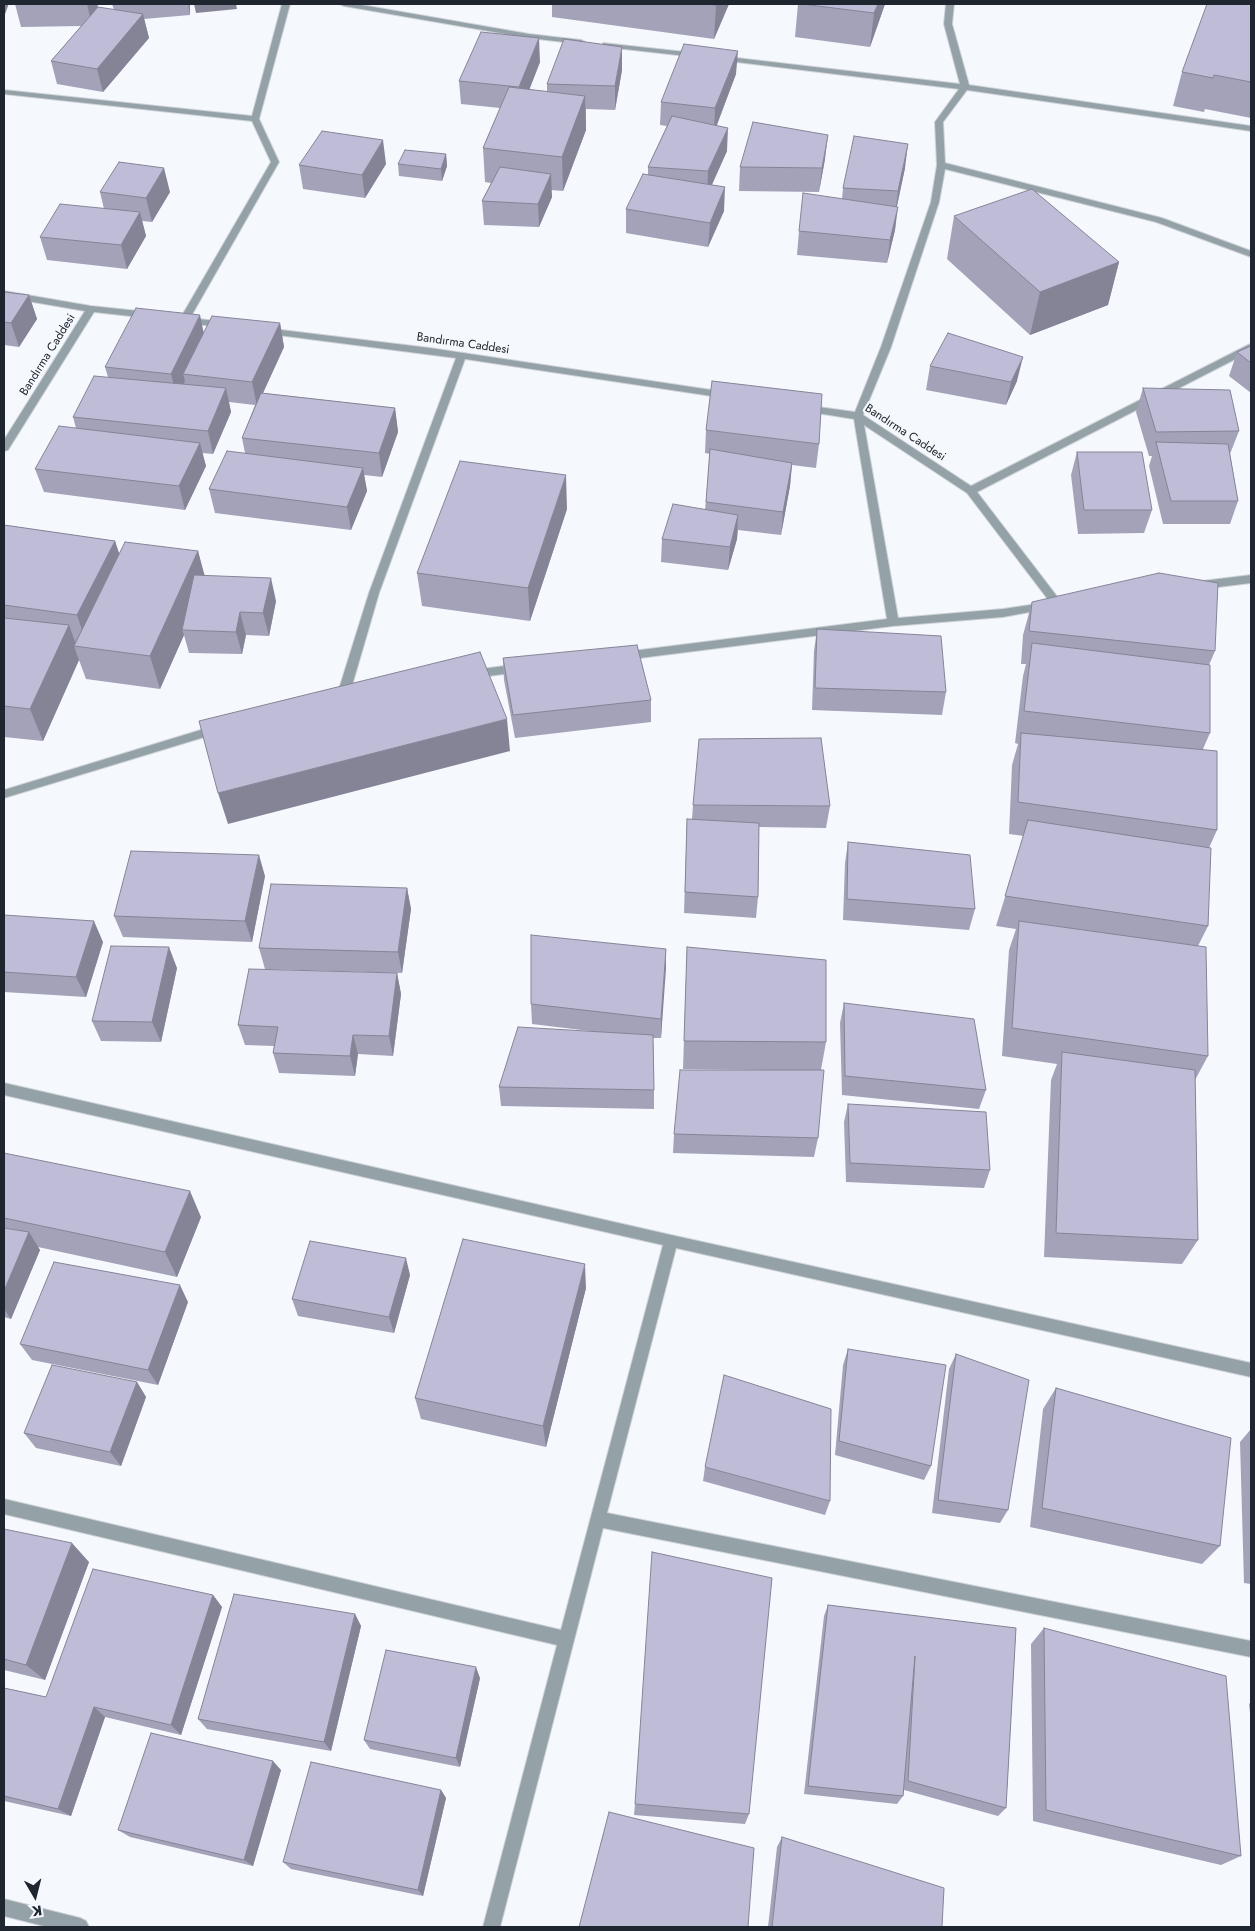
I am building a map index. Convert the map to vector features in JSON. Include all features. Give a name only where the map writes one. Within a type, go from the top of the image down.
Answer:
[{"type":"street","points":[[232,326],[180,319],[276,162],[254,119],[286,4]]},
{"type":"street","points":[[344,4],[529,36],[589,43]]},
{"type":"street","points":[[950,4],[948,24],[965,87]]},
{"type":"street","points":[[599,44],[965,87],[1251,128]]},
{"type":"street","points":[[893,622],[858,416],[886,347],[935,202],[940,165],[939,122],[965,87]]},
{"type":"street","points":[[4,92],[254,119]]},
{"type":"street","points":[[940,165],[1159,220],[1251,254]]},
{"type":"street","points":[[4,294],[92,309]]},
{"type":"street","name":"Bandırma Caddesi","points":[[4,448],[92,309],[157,316]]},
{"type":"street","name":"Bandırma Caddesi","points":[[251,329],[461,356],[739,398]]},
{"type":"street","points":[[971,491],[1251,347]]},
{"type":"street","points":[[345,690],[374,593],[461,356]]},
{"type":"street","name":"Bandırma Caddesi","points":[[794,406],[858,416],[971,491],[1056,603]]},
{"type":"street","points":[[1193,586],[1251,579]]},
{"type":"street","points":[[608,658],[893,622],[1003,613],[1075,601]]},
{"type":"street","points":[[462,675],[530,667]]},
{"type":"street","points":[[4,794],[226,726]]},
{"type":"street","points":[[4,1089],[671,1241],[1251,1370]]},
{"type":"street","points":[[491,1927],[671,1241]]},
{"type":"street","points":[[4,1506],[566,1640]]},
{"type":"street","points":[[598,1519],[1251,1649]]},
{"type":"street","points":[[4,1907],[80,1927]]},
{"type":"building","points":[[801,4],[878,4],[874,13]]},
{"type":"building","points":[[1207,4],[1251,4],[1251,82],[1214,75],[1213,78],[1182,72]]},
{"type":"building","points":[[98,7],[143,14],[97,69],[51,61]]},
{"type":"building","points":[[481,32],[539,38],[519,87],[459,81]]},
{"type":"building","points":[[564,39],[622,47],[615,86],[547,84]]},
{"type":"building","points":[[684,44],[738,51],[715,108],[661,102]]},
{"type":"building","points":[[509,87],[585,96],[562,157],[483,148]]},
{"type":"building","points":[[672,116],[728,128],[708,171],[648,167]]},
{"type":"building","points":[[753,122],[828,135],[822,168],[740,167]]},
{"type":"building","points":[[322,131],[383,140],[362,175],[299,165]]},
{"type":"building","points":[[854,136],[908,144],[898,191],[843,188]]},
{"type":"building","points":[[405,150],[446,154],[441,169],[398,164]]},
{"type":"building","points":[[119,162],[164,168],[146,198],[100,192]]},
{"type":"building","points":[[500,167],[551,174],[538,204],[482,201]]},
{"type":"building","points":[[643,174],[725,187],[710,223],[626,209]]},
{"type":"building","points":[[1032,189],[1119,262],[1040,292],[954,216]]},
{"type":"building","points":[[803,193],[898,207],[890,240],[799,231]]},
{"type":"building","points":[[60,204],[140,212],[121,245],[40,237]]},
{"type":"building","points":[[4,292],[29,295],[11,323],[4,322]]},
{"type":"building","points":[[136,308],[200,315],[171,374],[105,367]]},
{"type":"building","points":[[212,316],[280,323],[252,382],[183,374]]},
{"type":"building","points":[[948,333],[1023,357],[1011,382],[930,366]]},
{"type":"building","points":[[1251,346],[1251,363],[1237,352]]},
{"type":"building","points":[[94,376],[226,388],[208,431],[73,417]]},
{"type":"building","points":[[712,381],[822,394],[819,444],[706,430]]},
{"type":"building","points":[[1143,388],[1230,390],[1239,431],[1156,432]]},
{"type":"building","points":[[261,393],[395,408],[379,453],[242,438]]},
{"type":"building","points":[[59,426],[200,443],[179,486],[35,469]]},
{"type":"building","points":[[1156,442],[1228,444],[1238,501],[1171,501]]},
{"type":"building","points":[[710,449],[792,463],[783,512],[706,502]]},
{"type":"building","points":[[227,451],[363,468],[347,507],[209,489]]},
{"type":"building","points":[[1077,452],[1142,452],[1152,510],[1084,510]]},
{"type":"building","points":[[460,461],[566,475],[528,588],[417,573]]},
{"type":"building","points":[[673,504],[738,515],[730,547],[662,539]]},
{"type":"building","points":[[4,525],[115,541],[77,615],[4,605]]},
{"type":"building","points":[[125,542],[198,551],[150,656],[74,646]]},
{"type":"building","points":[[1159,573],[1218,583],[1215,651],[1029,631],[1032,602]]},
{"type":"building","points":[[194,575],[271,578],[263,613],[240,612],[236,632],[182,630]]},
{"type":"building","points":[[4,618],[69,625],[30,709],[4,706]]},
{"type":"building","points":[[817,629],[941,636],[946,692],[815,688]]},
{"type":"building","points":[[1032,643],[1210,665],[1210,733],[1024,711]]},
{"type":"building","points":[[637,645],[651,700],[513,715],[503,658]]},
{"type":"building","points":[[480,652],[507,719],[218,793],[199,721]]},
{"type":"building","points":[[1021,733],[1217,751],[1217,830],[1018,802]]},
{"type":"building","points":[[821,738],[830,806],[693,805],[699,739]]},
{"type":"building","points":[[687,819],[759,823],[758,897],[685,892]]},
{"type":"building","points":[[1028,820],[1211,848],[1208,926],[1005,896]]},
{"type":"building","points":[[848,842],[970,855],[975,909],[847,899]]},
{"type":"building","points":[[131,851],[259,855],[245,921],[114,916]]},
{"type":"building","points":[[271,884],[407,888],[398,952],[259,948]]},
{"type":"building","points":[[4,915],[94,921],[76,977],[4,972]]},
{"type":"building","points":[[1019,921],[1206,947],[1208,1056],[1012,1028]]},
{"type":"building","points":[[531,935],[666,949],[661,1019],[531,1004]]},
{"type":"building","points":[[111,946],[169,947],[152,1022],[92,1021]]},
{"type":"building","points":[[687,947],[826,960],[826,1042],[684,1041]]},
{"type":"building","points":[[249,969],[397,973],[389,1036],[353,1035],[350,1056],[273,1053],[278,1027],[238,1025]]},
{"type":"building","points":[[844,1003],[974,1019],[986,1090],[845,1076]]},
{"type":"building","points":[[518,1027],[653,1035],[654,1090],[499,1087]]},
{"type":"building","points":[[1062,1052],[1195,1070],[1198,1240],[1056,1233]]},
{"type":"building","points":[[680,1070],[824,1070],[818,1138],[674,1134]]},
{"type":"building","points":[[848,1104],[986,1112],[990,1170],[850,1163]]},
{"type":"building","points":[[4,1153],[190,1191],[165,1252],[4,1218]]},
{"type":"building","points":[[4,1228],[29,1232],[4,1291]]},
{"type":"building","points":[[463,1239],[585,1264],[543,1426],[415,1398]]},
{"type":"building","points":[[310,1241],[406,1258],[389,1317],[292,1299]]},
{"type":"building","points":[[54,1262],[180,1285],[148,1370],[20,1344]]},
{"type":"building","points":[[848,1349],[946,1365],[931,1466],[839,1441]]},
{"type":"building","points":[[956,1354],[1029,1380],[1008,1510],[938,1500]]},
{"type":"building","points":[[52,1365],[137,1382],[110,1452],[24,1433]]},
{"type":"building","points":[[724,1375],[831,1409],[830,1501],[705,1467]]},
{"type":"building","points":[[1056,1388],[1231,1438],[1220,1546],[1042,1508]]},
{"type":"building","points":[[4,1529],[72,1543],[26,1665],[4,1659]]},
{"type":"building","points":[[652,1552],[772,1578],[749,1814],[635,1804]]},
{"type":"building","points":[[93,1569],[213,1595],[171,1725],[94,1707],[58,1809],[4,1796],[4,1688],[46,1697]]},
{"type":"building","points":[[234,1594],[355,1614],[324,1742],[198,1719]]},
{"type":"building","points":[[828,1605],[1016,1628],[1006,1808],[908,1781],[915,1656],[903,1796],[808,1786]]},
{"type":"building","points":[[1044,1628],[1226,1676],[1241,1856],[1046,1810]]},
{"type":"building","points":[[386,1650],[476,1667],[456,1758],[364,1740]]},
{"type":"building","points":[[151,1733],[273,1761],[244,1860],[118,1830]]},
{"type":"building","points":[[311,1762],[441,1790],[418,1890],[283,1862]]},
{"type":"building","points":[[609,1812],[754,1848],[748,1927],[579,1927]]},
{"type":"building","points":[[782,1837],[944,1888],[942,1927],[772,1927]]}]
